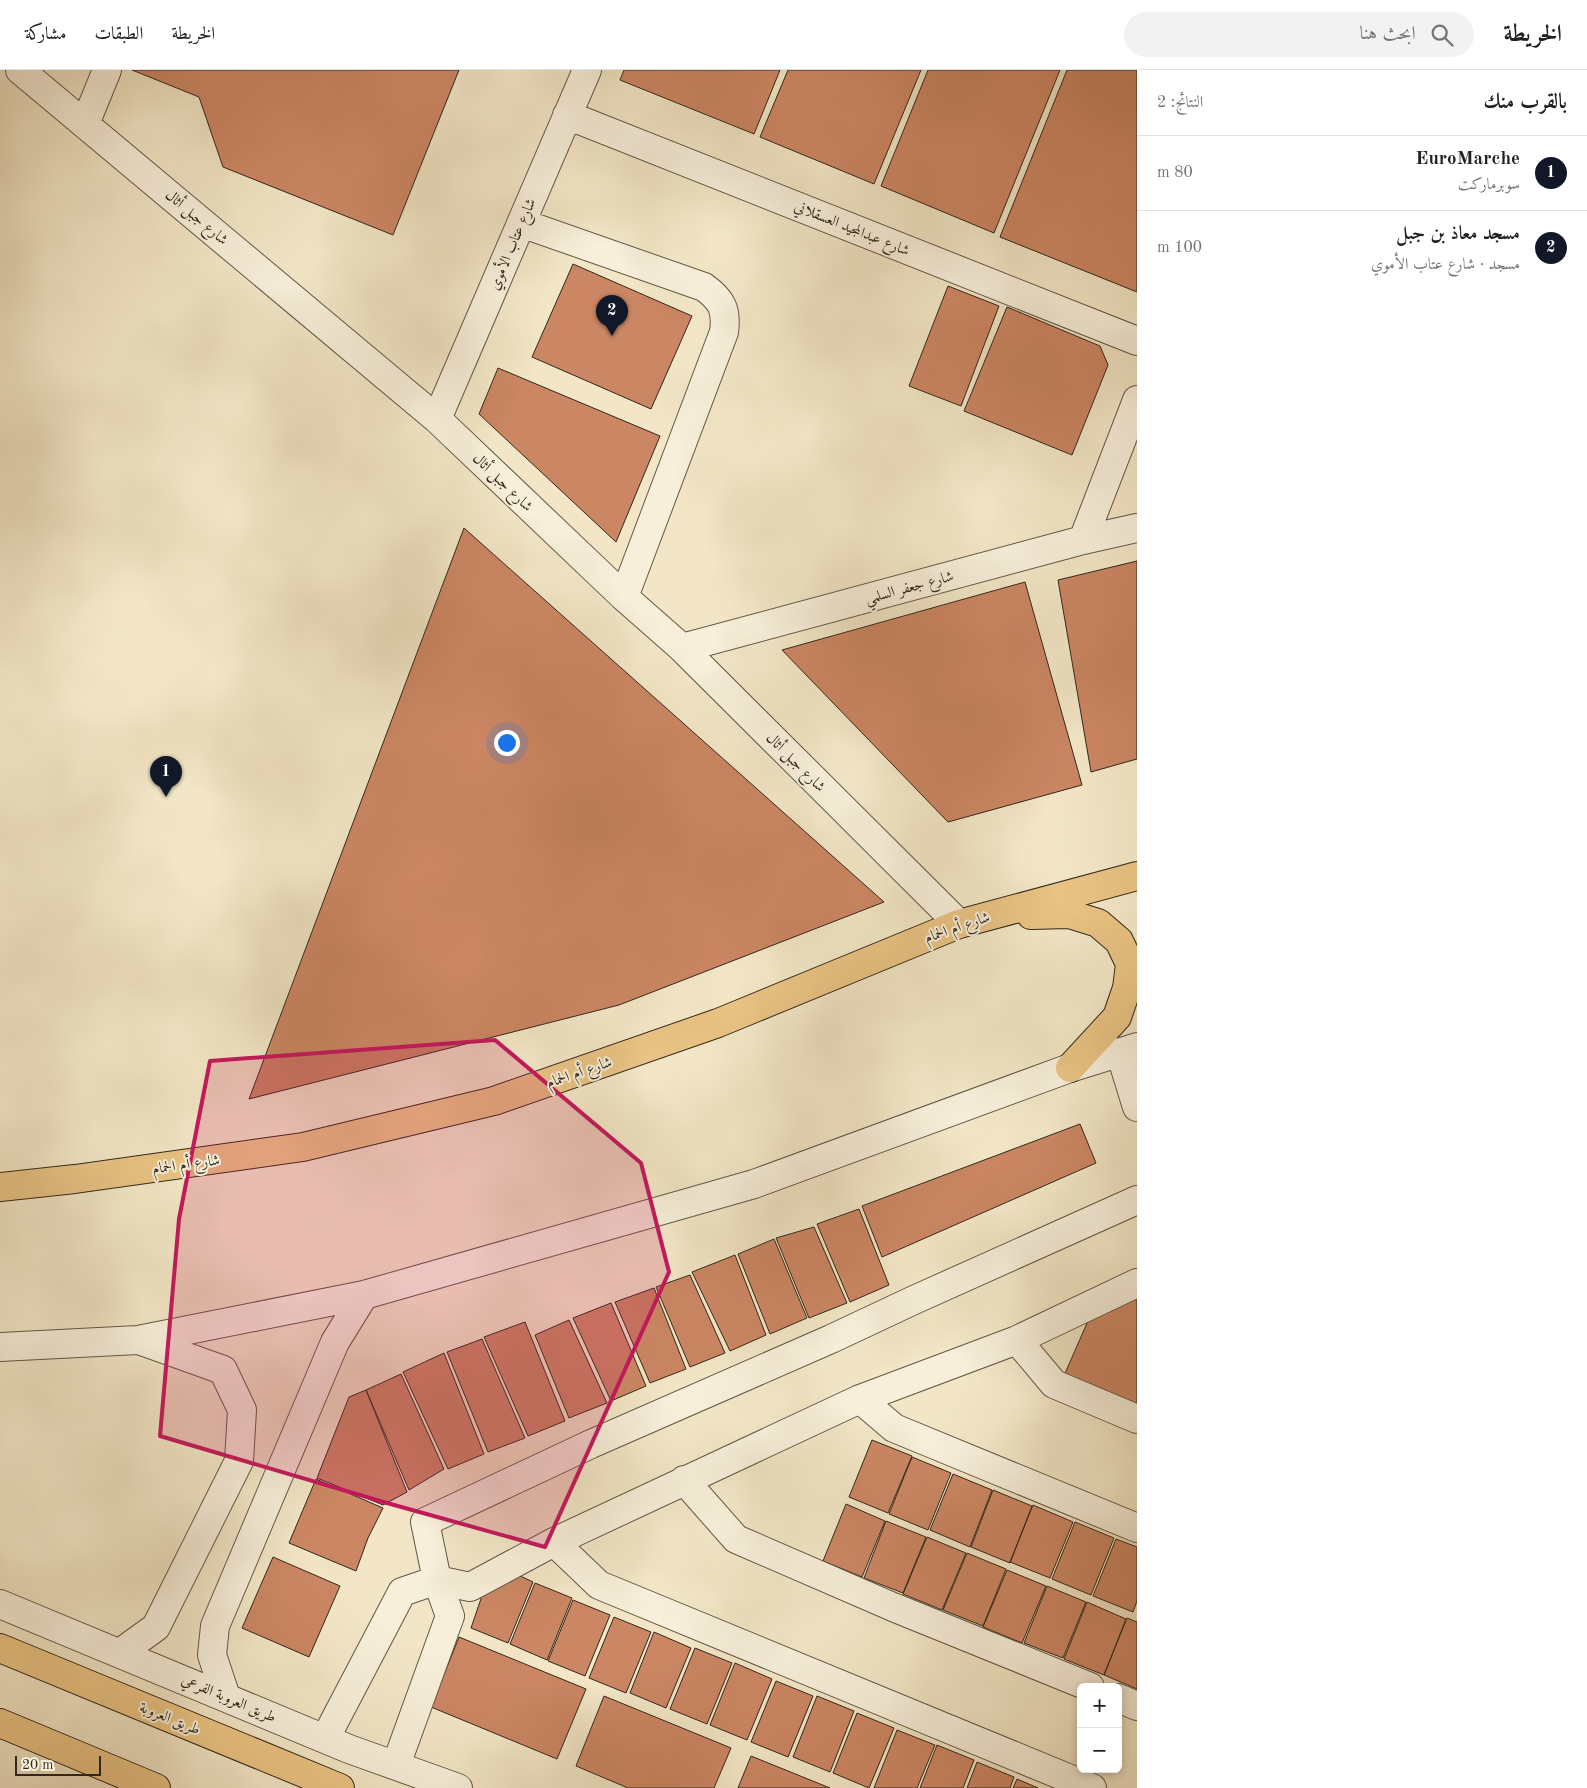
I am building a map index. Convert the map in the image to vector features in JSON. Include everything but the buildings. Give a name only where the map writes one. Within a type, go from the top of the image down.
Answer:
[{"type":"main road","name":"شارع أم الحمام","points":[[0,1187],[75,1179],[303,1147],[494,1101],[718,1023],[959,924],[1137,876]]},
{"type":"main road","points":[[1003,912],[1038,915],[1069,914],[1098,923],[1120,941],[1130,964],[1127,988],[1117,1017],[1070,1068]]},
{"type":"main road","name":"طريق العروبة","points":[[0,1648],[340,1788]]},
{"type":"main road","points":[[0,1723],[156,1788]]},
{"type":"street","name":"شارع جبل أثال","points":[[20,70],[437,418],[624,597],[682,648],[959,924]]},
{"type":"street","points":[[85,124],[107,70]]},
{"type":"street","name":"شارع عتاب الأموي","points":[[437,418],[587,70]]},
{"type":"street","name":"شارع عبدالمجيد العسقلاني","points":[[567,115],[1137,341]]},
{"type":"street","points":[[521,223],[704,287],[715,295],[723,307],[726,319],[724,332],[624,597]]},
{"type":"street","points":[[1083,540],[1137,400]]},
{"type":"street","name":"شارع جعفر السلمي","points":[[682,648],[1083,540],[1137,528]]},
{"type":"street","points":[[0,1347],[138,1340],[364,1295],[754,1184],[1070,1068],[1129,1050],[1137,1107]]},
{"type":"street","points":[[396,1765],[450,1616],[437,1580],[425,1522],[591,1444],[831,1339],[1137,1200]]},
{"type":"street","points":[[325,1739],[402,1592],[437,1580],[470,1587],[554,1542],[860,1399],[1017,1340],[1137,1283]]},
{"type":"street","points":[[226,1697],[212,1655],[215,1626],[335,1342],[364,1295]]},
{"type":"street","points":[[120,1653],[156,1627],[165,1610],[239,1461],[242,1410],[223,1370],[138,1340]]},
{"type":"street","points":[[1017,1340],[1054,1384],[1137,1419]]},
{"type":"street","points":[[860,1399],[894,1428],[1137,1528]]},
{"type":"street","points":[[684,1480],[736,1539],[893,1607],[1080,1683]]},
{"type":"street","points":[[554,1542],[599,1585],[1092,1788]]},
{"type":"street","name":"طريق العروبة الفرعي","points":[[0,1604],[325,1739],[458,1788]]},
{"type":"street","points":[[1122,1700],[1137,1706]]},
{"type":"highlighted area","points":[[495,1040],[641,1163],[669,1272],[545,1547],[160,1436],[179,1219],[210,1061]]},
{"type":"place","name":"مسجد معاذ بن جبل","points":[[612,336]]},
{"type":"place","name":"EuroMarche","points":[[166,797]]}]
